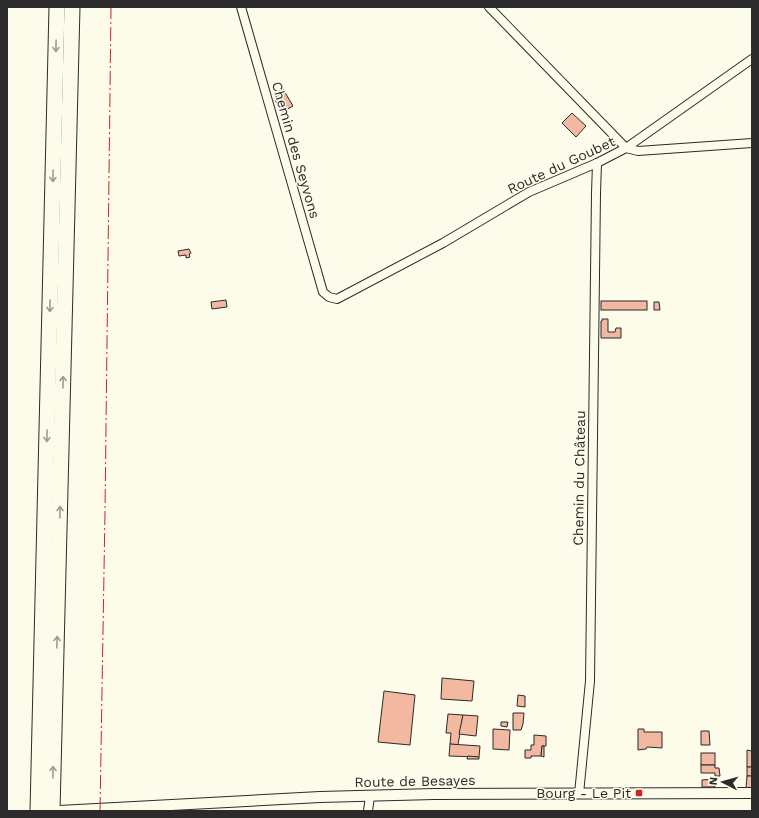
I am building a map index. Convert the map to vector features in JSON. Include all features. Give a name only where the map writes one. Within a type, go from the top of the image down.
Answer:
[{"type":"highway","points":[[38,811],[57,7]]},
{"type":"highway","points":[[52,811],[72,7]]},
{"type":"street","name":"Chemin des Seyvons","points":[[241,7],[323,292],[329,297]]},
{"type":"street","points":[[489,7],[626,148],[638,151],[752,143]]},
{"type":"street","name":"Route du Goubet","points":[[329,297],[337,300],[443,243],[529,192],[597,163],[626,148],[752,59]]},
{"type":"street","name":"Chemin du Château","points":[[579,794],[590,681],[597,163]]},
{"type":"street","name":"Route de Besayes","points":[[59,811],[250,800],[434,794],[752,793]]},
{"type":"street","points":[[368,811],[370,796]]},
{"type":"building","points":[[283,89],[293,106],[282,112],[275,100],[277,99],[275,94]]},
{"type":"building","points":[[572,113],[586,126],[576,137],[562,123]]},
{"type":"building","points":[[189,249],[191,253],[189,254],[190,257],[186,258],[186,255],[179,256],[178,251]]},
{"type":"building","points":[[226,300],[227,307],[212,309],[211,302]]},
{"type":"building","points":[[601,301],[647,301],[647,310],[601,310]]},
{"type":"building","points":[[654,302],[659,302],[660,310],[654,310]]},
{"type":"building","points":[[602,319],[608,319],[608,332],[615,332],[616,328],[621,328],[621,338],[601,338]]},
{"type":"building","points":[[442,678],[474,681],[472,701],[441,699]]},
{"type":"building","points":[[384,691],[415,695],[410,745],[378,742]]},
{"type":"building","points":[[518,695],[525,696],[525,707],[517,706]]},
{"type":"building","points":[[513,713],[524,713],[521,730],[513,730]]},
{"type":"building","points":[[448,714],[463,715],[458,745],[450,744],[451,733],[446,733]]},
{"type":"building","points":[[463,715],[478,716],[476,736],[459,734]]},
{"type":"building","points":[[501,722],[508,722],[507,727],[501,726]]},
{"type":"building","points":[[493,729],[510,730],[509,750],[493,749]]},
{"type":"building","points":[[638,729],[644,729],[644,732],[662,732],[662,748],[647,747],[646,749],[638,750]]},
{"type":"building","points":[[701,731],[709,731],[710,745],[701,745]]},
{"type":"building","points":[[534,735],[546,736],[546,746],[542,746],[541,756],[531,756],[531,758],[525,758],[525,750],[531,750],[531,745],[534,745]]},
{"type":"building","points":[[450,744],[480,746],[479,757],[449,756]]},
{"type":"building","points":[[542,746],[544,746],[544,757],[541,756]]},
{"type":"building","points":[[747,750],[752,751],[752,767],[747,767]]},
{"type":"building","points":[[701,753],[715,753],[715,765],[701,765]]},
{"type":"building","points":[[468,756],[479,757],[479,759],[467,759]]},
{"type":"building","points":[[701,765],[715,765],[715,768],[719,768],[720,776],[715,776],[715,773],[701,773]]},
{"type":"building","points":[[747,767],[752,767],[752,776],[747,776]]},
{"type":"building","points":[[747,776],[752,776],[752,788],[746,788]]},
{"type":"building","points":[[715,779],[715,787],[702,787],[702,780]]},
{"type":"power","points":[[100,811],[111,7]]},
{"type":"place","name":"Bourg - Le Pit","points":[[639,793]]}]
